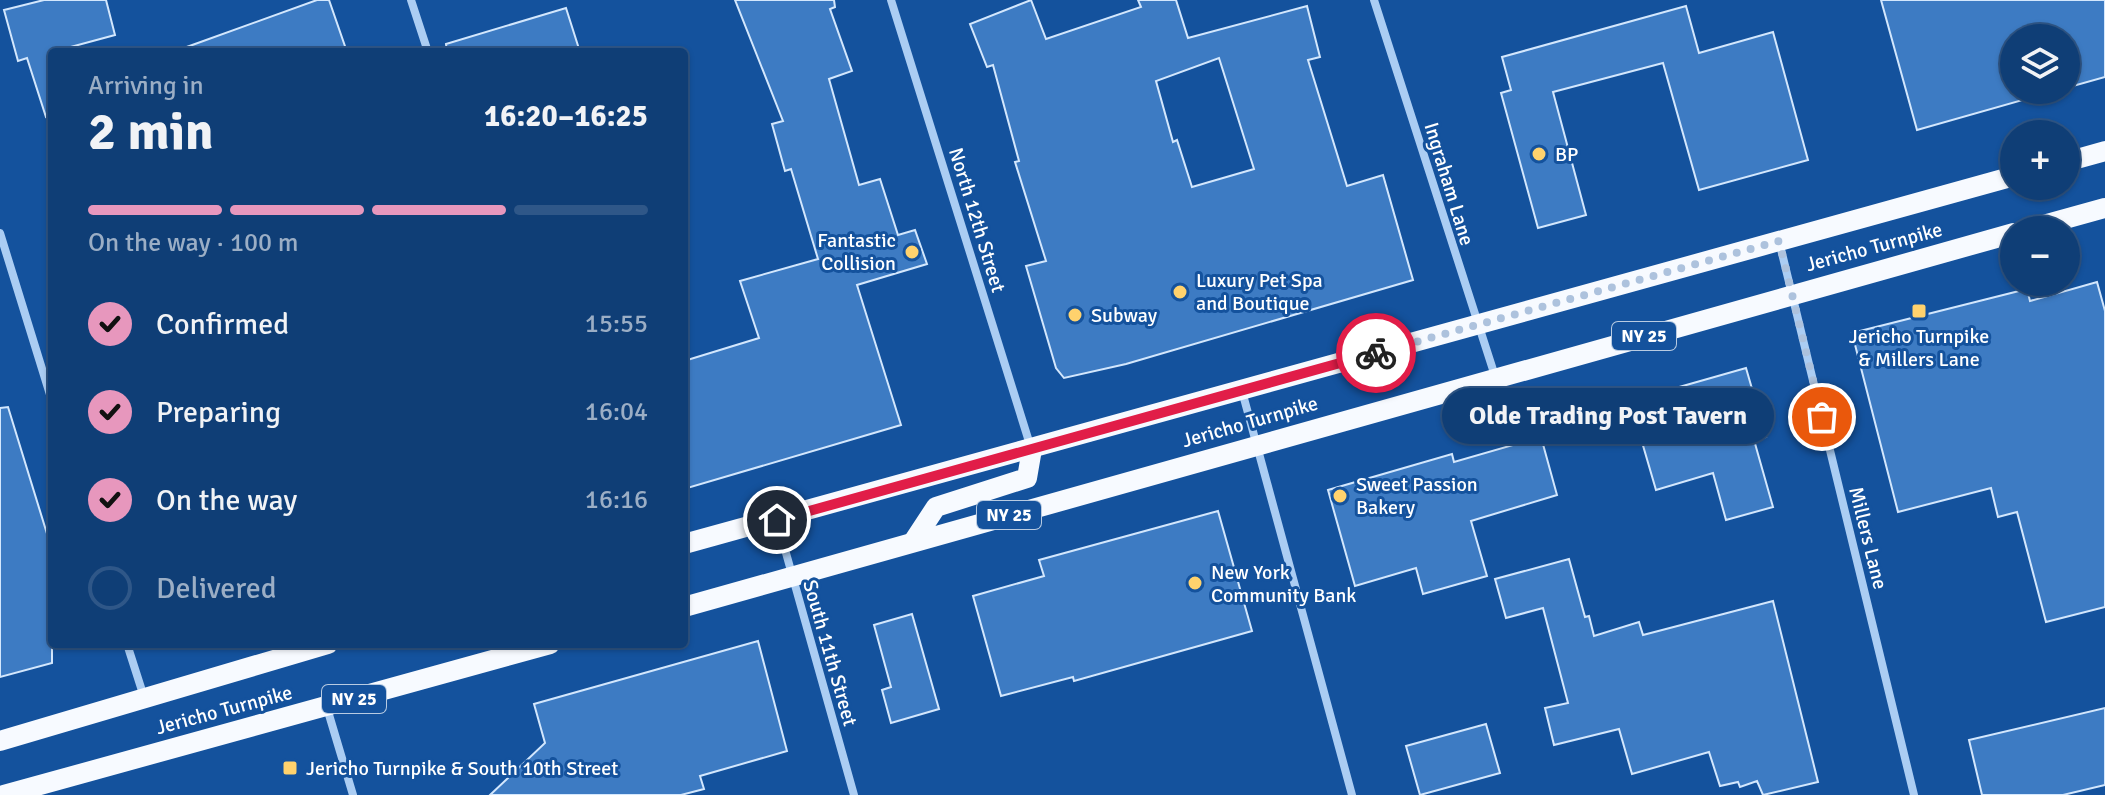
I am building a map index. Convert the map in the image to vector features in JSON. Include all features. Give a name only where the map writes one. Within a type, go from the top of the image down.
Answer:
[{"type":"main road","points":[[2080,158],[2105,151]]},
{"type":"main road","name":"Jericho Turnpike","points":[[688,543],[2000,180]]},
{"type":"main road","points":[[2076,216],[2105,208]]},
{"type":"main road","name":"Jericho Turnpike","points":[[688,606],[2000,237]]},
{"type":"main road","points":[[913,542],[936,507],[1027,478],[1032,449]]},
{"type":"main road","name":"Jericho Turnpike","points":[[0,741],[314,648]]},
{"type":"main road","name":"Jericho Turnpike","points":[[4,795],[536,648]]},
{"type":"street","points":[[411,0],[427,48]]},
{"type":"street","name":"North 12th Street","points":[[891,0],[1032,449]]},
{"type":"street","name":"Ingraham Lane","points":[[1374,0],[1495,378]]},
{"type":"street","points":[[0,233],[48,388]]},
{"type":"street","name":"Millers Lane","points":[[1779,241],[1914,795]]},
{"type":"street","points":[[1242,390],[1352,795]]},
{"type":"street","name":"South 11th Street","points":[[777,520],[854,795]]},
{"type":"street","points":[[128,648],[144,697]]},
{"type":"street","points":[[327,707],[353,795]]},
{"type":"building","points":[[44,0],[106,0],[115,35],[67,48],[48,48],[48,117],[27,58],[18,61],[4,10]]},
{"type":"building","points":[[317,0],[329,0],[346,48],[184,48]]},
{"type":"building","points":[[735,0],[834,0],[835,7],[830,9],[852,71],[829,79],[859,185],[880,179],[898,235],[915,230],[927,264],[857,285],[901,425],[688,488],[688,360],[759,338],[740,281],[818,259],[791,169],[785,171],[772,124],[783,121]]},
{"type":"building","points":[[1031,0],[1046,39],[1141,7],[1138,0],[1176,0],[1188,38],[1307,6],[1320,57],[1308,60],[1347,186],[1383,175],[1413,280],[1126,364],[1064,378],[1056,368],[1026,266],[1046,261],[1015,162],[1019,161],[993,65],[987,67],[970,24]],"holes":[[[1219,58],[1254,169],[1192,187],[1177,140],[1173,142],[1156,81]]]},
{"type":"building","points":[[1881,0],[2105,0],[2105,77],[2080,84],[2080,24],[2000,24],[2000,104],[2009,104],[1917,130]]},
{"type":"building","points":[[1686,6],[1699,53],[1773,32],[1808,160],[1699,190],[1663,63],[1553,92],[1586,215],[1538,228],[1501,93],[1511,90],[1502,57]]},
{"type":"building","points":[[566,8],[579,48],[446,48],[446,44]]},
{"type":"building","points":[[2097,282],[2105,311],[2105,607],[2046,622],[2017,512],[1998,517],[1991,488],[1898,512],[1852,333],[2000,296],[2029,296],[2030,301],[2048,296],[2080,296],[2080,287]]},
{"type":"building","points":[[1746,368],[1766,437],[1754,440],[1773,507],[1726,520],[1713,473],[1656,490],[1630,401]]},
{"type":"building","points":[[8,407],[48,537],[48,648],[52,648],[52,663],[0,677],[0,408]]},
{"type":"building","points":[[1541,437],[1557,495],[1471,521],[1487,576],[1423,594],[1416,568],[1355,586],[1328,490],[1452,454],[1454,462]]},
{"type":"building","points":[[1218,511],[1252,631],[1074,681],[1073,677],[1001,696],[973,596],[1044,576],[1039,560]]},
{"type":"building","points":[[1569,559],[1585,617],[1589,616],[1594,636],[1639,622],[1643,635],[1773,601],[1818,782],[1763,795],[1757,781],[1740,787],[1738,782],[1720,786],[1709,752],[1632,774],[1619,729],[1554,745],[1545,708],[1568,703],[1543,608],[1506,618],[1495,579]]},
{"type":"building","points":[[912,614],[939,709],[891,723],[882,690],[891,687],[874,625]]},
{"type":"building","points":[[758,641],[787,751],[700,776],[704,789],[681,795],[490,795],[545,743],[534,704]]},
{"type":"building","points":[[2105,708],[2105,785],[2063,795],[1982,795],[1969,740]]},
{"type":"building","points":[[1486,724],[1500,773],[1420,795],[1406,746]]},
{"type":"way so far","points":[[1376,353],[1779,241],[1822,417]]},
{"type":"place","name":"BP","points":[[1539,154]]},
{"type":"place","name":"Fantastic Collision","points":[[912,252]]},
{"type":"place","name":"Luxury Pet Spa and Boutique","points":[[1180,292]]},
{"type":"place","name":"Jericho Turnpike & Millers Lane","points":[[1919,311]]},
{"type":"place","name":"Subway","points":[[1075,315]]},
{"type":"place","name":"Olde Trading Post Tavern","points":[[1822,417]]},
{"type":"place","name":"Sweet Passion Bakery","points":[[1340,496]]},
{"type":"place","name":"New York Community Bank","points":[[1195,583]]},
{"type":"place","name":"Jericho Turnpike & South 10th Street","points":[[290,768]]},
{"type":"route","points":[[777,520],[1376,353]]}]
